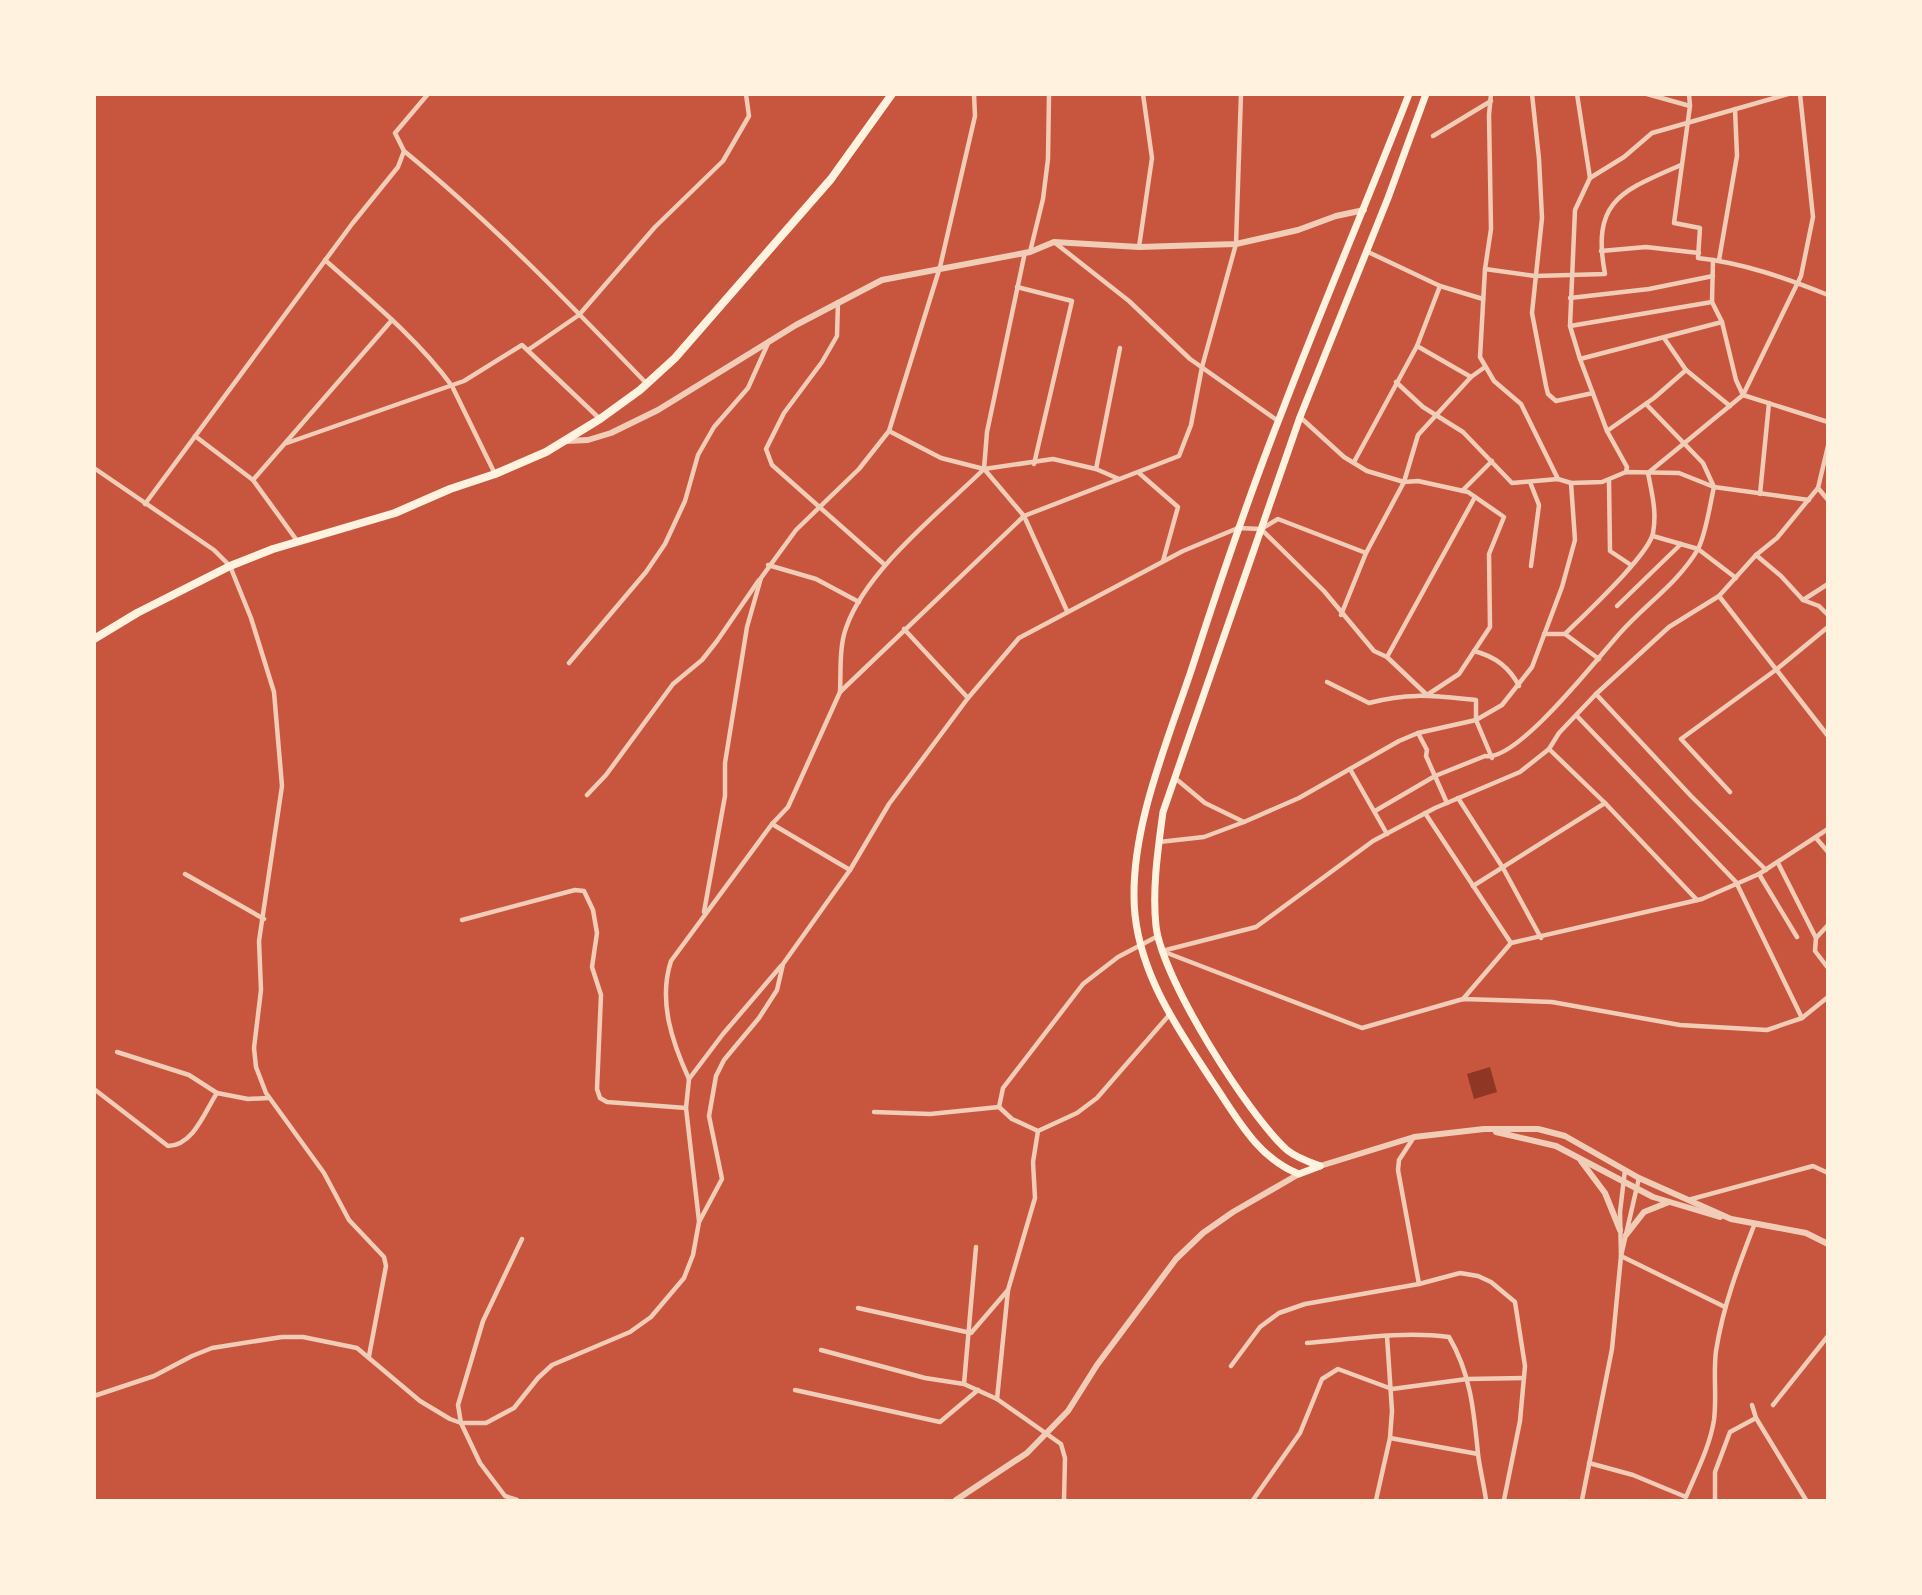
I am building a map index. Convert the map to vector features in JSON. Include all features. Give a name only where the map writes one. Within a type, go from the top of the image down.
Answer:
[{"type":"main road","points":[[94,639],[137,612],[230,567],[298,542],[395,513],[450,489],[495,474],[565,441],[600,419],[647,384],[675,358],[778,243],[831,178],[892,94]]},
{"type":"main road","points":[[1320,1166],[1299,1174],[1271,1160],[1251,1137],[1170,1014],[1151,980],[1139,945],[1135,912],[1141,834],[1154,780],[1238,528],[1278,421],[1409,94]]},
{"type":"main road","points":[[1320,1166],[1290,1153],[1254,1110],[1187,1008],[1162,951],[1158,936],[1156,877],[1159,842],[1163,812],[1300,417],[1426,94]]},
{"type":"street","points":[[428,94],[395,133],[404,151],[461,199],[647,384]]},
{"type":"street","points":[[528,350],[579,315],[655,227],[723,161],[750,116],[746,94]]},
{"type":"street","points":[[704,914],[725,796],[725,763],[747,627],[761,578],[768,564],[796,530],[859,469],[889,431],[940,267],[975,116],[974,94]]},
{"type":"street","points":[[699,1222],[686,1108],[689,1079],[670,1029],[665,999],[666,977],[671,961],[704,914],[772,824],[788,807],[840,692],[845,629],[859,602],[885,566],[984,470],[987,432],[1017,287],[1043,199],[1048,159],[1049,94]]},
{"type":"street","points":[[1139,247],[1152,158],[1143,94]]},
{"type":"street","points":[[840,692],[904,628],[960,579],[1024,516],[1179,456],[1191,425],[1202,367],[1236,244],[1241,94]]},
{"type":"street","points":[[1491,94],[1491,229],[1485,268],[1480,357],[1494,381],[1521,404],[1558,479]]},
{"type":"street","points":[[1532,94],[1542,218],[1532,314],[1548,394],[1556,400],[1593,393]]},
{"type":"street","points":[[1577,94],[1590,178]]},
{"type":"street","points":[[1647,94],[1690,106]]},
{"type":"street","points":[[1689,94],[1690,106],[1674,223],[1700,228],[1698,258],[1716,260],[1797,283],[1827,295]]},
{"type":"street","points":[[1626,472],[1627,467],[1607,431],[1570,326],[1575,210],[1590,178],[1624,157],[1652,133],[1788,94]]},
{"type":"street","points":[[1648,473],[1743,395],[1801,276],[1813,217],[1800,94]]},
{"type":"street","points":[[1433,136],[1491,101]]},
{"type":"street","points":[[1735,109],[1737,156],[1713,276],[1712,302],[1722,322],[1743,395]]},
{"type":"street","points":[[146,504],[325,260],[398,167],[404,151]]},
{"type":"street","points":[[1485,268],[1535,276],[1605,274],[1600,242],[1610,207],[1624,191],[1681,165]]},
{"type":"street","points":[[565,441],[588,440],[611,434],[658,410],[769,341],[882,280],[940,267],[1028,252],[1054,242],[1139,247],[1236,244],[1298,231],[1336,216],[1364,210]]},
{"type":"street","points":[[1054,242],[1129,301],[1159,332],[1202,367],[1278,421]]},
{"type":"street","points":[[1601,251],[1646,247],[1700,253]]},
{"type":"street","points":[[1366,251],[1440,286],[1483,299]]},
{"type":"street","points":[[325,260],[392,320],[435,363],[452,386],[495,474]]},
{"type":"street","points":[[1570,298],[1649,289],[1713,276]]},
{"type":"street","points":[[1354,462],[1417,346],[1440,286]]},
{"type":"street","points":[[1017,287],[1072,301],[1034,464]]},
{"type":"street","points":[[838,302],[837,336],[822,362],[784,413],[766,449],[772,465],[821,506],[885,566]]},
{"type":"street","points":[[1570,326],[1712,302]]},
{"type":"street","points":[[253,480],[392,320]]},
{"type":"street","points":[[1580,359],[1722,322]]},
{"type":"street","points":[[1664,338],[1686,370],[1731,406]]},
{"type":"street","points":[[569,663],[646,572],[665,544],[684,501],[698,455],[714,427],[748,387],[769,341]]},
{"type":"street","points":[[287,443],[452,386],[480,373],[522,345],[600,419]]},
{"type":"street","points":[[1417,346],[1471,377]]},
{"type":"street","points":[[1096,469],[1120,348]]},
{"type":"street","points":[[1341,615],[1366,553],[1404,482],[1418,435],[1471,377],[1485,367]]},
{"type":"street","points":[[1607,431],[1646,404],[1686,370]]},
{"type":"street","points":[[1396,382],[1436,415],[1463,432],[1512,483],[1558,479],[1571,483],[1608,481],[1626,472],[1679,473],[1714,487],[1809,500]]},
{"type":"street","points":[[1743,395],[1827,422]]},
{"type":"street","points":[[1760,494],[1769,403]]},
{"type":"street","points":[[1375,811],[1436,776],[1485,756],[1492,758],[1512,747],[1530,732],[1599,659],[1620,633],[1672,584],[1698,549],[1714,487],[1703,463],[1646,404]]},
{"type":"street","points":[[1300,417],[1367,471],[1404,482],[1418,481],[1462,491],[1504,517],[1489,554],[1490,627],[1459,674],[1427,695]]},
{"type":"street","points":[[889,431],[941,458],[984,470],[1034,464],[1053,459],[1096,469],[1119,479]]},
{"type":"street","points":[[195,436],[253,480],[298,542]]},
{"type":"street","points":[[1162,951],[1256,927],[1387,834],[1425,813],[1520,772],[1549,749],[1559,733],[1577,717],[1596,694],[1669,627],[1719,596],[1756,555],[1777,538],[1818,488],[1827,446]]},
{"type":"street","points":[[1462,491],[1492,461]]},
{"type":"street","points":[[94,468],[214,550],[230,567],[251,618],[274,692],[282,786],[259,941],[260,1013],[254,1048],[261,1084],[269,1098],[324,1173],[349,1220],[384,1257],[386,1266],[369,1356]]},
{"type":"street","points":[[984,470],[1024,516],[1067,611]]},
{"type":"street","points":[[1138,473],[1178,507],[1163,561]]},
{"type":"street","points":[[1564,634],[1608,592],[1653,536],[1656,512],[1648,473]]},
{"type":"street","points":[[1608,481],[1610,551],[1631,565]]},
{"type":"street","points":[[1530,482],[1539,505],[1531,566]]},
{"type":"street","points":[[1159,842],[1204,837],[1244,822],[1299,798],[1418,733],[1476,720],[1502,705],[1532,667],[1562,587],[1575,540],[1571,483]]},
{"type":"street","points":[[1818,488],[1827,500]]},
{"type":"street","points":[[1387,657],[1475,497]]},
{"type":"street","points":[[689,1079],[723,1034],[783,964],[850,870],[889,804],[968,698],[1020,638],[1163,561],[1238,528],[1261,529],[1278,519],[1366,553]]},
{"type":"street","points":[[1261,529],[1324,591],[1341,615],[1374,651],[1387,657],[1427,695]]},
{"type":"street","points":[[1653,536],[1698,549],[1736,578]]},
{"type":"street","points":[[1617,606],[1681,544]]},
{"type":"street","points":[[1756,555],[1781,576],[1803,600],[1819,606],[1827,615]]},
{"type":"street","points":[[768,564],[816,579],[859,602]]},
{"type":"street","points":[[587,795],[606,775],[673,684],[702,660],[746,595],[761,578]]},
{"type":"street","points":[[1803,600],[1827,584]]},
{"type":"street","points":[[1719,596],[1827,736]]},
{"type":"street","points":[[1730,792],[1681,739],[1777,669],[1827,627]]},
{"type":"street","points":[[904,628],[968,698]]},
{"type":"street","points":[[1544,634],[1564,634],[1599,659]]},
{"type":"street","points":[[1474,651],[1486,654],[1512,672],[1519,686]]},
{"type":"street","points":[[1327,682],[1369,703],[1398,696],[1427,695],[1476,700],[1476,720],[1492,758]]},
{"type":"street","points":[[1596,694],[1691,795],[1766,870]]},
{"type":"street","points":[[1577,717],[1736,882],[1802,1018]]},
{"type":"street","points":[[1418,733],[1427,750],[1426,756],[1447,803]]},
{"type":"street","points":[[1549,749],[1605,802],[1697,900]]},
{"type":"street","points":[[1350,769],[1387,834]]},
{"type":"street","points":[[1175,778],[1205,803],[1244,822]]},
{"type":"street","points":[[1458,798],[1503,868],[1541,938]]},
{"type":"street","points":[[1473,886],[1605,802]]},
{"type":"street","points":[[1425,813],[1511,944]]},
{"type":"street","points":[[772,824],[850,870]]},
{"type":"street","points":[[1463,999],[1511,944],[1697,900],[1760,874],[1827,829]]},
{"type":"street","points":[[1815,838],[1827,852]]},
{"type":"street","points":[[1778,863],[1816,938],[1815,951],[1825,960],[1827,968]]},
{"type":"street","points":[[185,874],[264,919]]},
{"type":"street","points":[[1760,874],[1797,937]]},
{"type":"street","points":[[462,920],[575,890],[584,891],[593,910],[597,933],[592,967],[601,995],[597,1089],[600,1098],[607,1102],[686,1108]]},
{"type":"street","points":[[1816,938],[1827,925]]},
{"type":"street","points":[[999,1107],[1003,1088],[1083,984],[1118,957],[1158,936]]},
{"type":"street","points":[[1162,951],[1362,1029],[1463,999],[1552,1002],[1680,1025],[1767,1030],[1802,1018],[1827,998]]},
{"type":"street","points":[[94,1396],[154,1376],[192,1356],[233,1343],[303,1337],[357,1348],[420,1401],[461,1423],[486,1423],[500,1417],[514,1407],[552,1365],[630,1332],[651,1317],[684,1278],[691,1262],[699,1222],[722,1179],[709,1116],[717,1076],[724,1060],[759,1018],[777,990],[783,964]]},
{"type":"street","points":[[874,1113],[930,1114],[999,1107],[1012,1119],[1038,1131],[1077,1113],[1097,1098],[1170,1014]]},
{"type":"street","points":[[117,1052],[189,1075],[217,1093],[248,1099],[269,1098]]},
{"type":"street","points":[[94,1089],[168,1146],[176,1146],[198,1126],[217,1093]]},
{"type":"street","points":[[1320,1166],[1414,1137],[1484,1129],[1538,1129],[1565,1136],[1639,1178],[1731,1218]]},
{"type":"street","points":[[1484,1129],[1556,1146],[1637,1189],[1669,1202],[1706,1214],[1806,1233],[1827,1244]]},
{"type":"street","points":[[997,1399],[1008,1290],[1035,1198],[1033,1162],[1038,1131]]},
{"type":"street","points":[[1414,1137],[1399,1160],[1398,1170],[1419,1284]]},
{"type":"street","points":[[1576,1156],[1605,1193],[1623,1233]]},
{"type":"street","points":[[1688,1200],[1813,1166],[1827,1173]]},
{"type":"street","points":[[1582,1500],[1612,1349],[1623,1233],[1625,1170]]},
{"type":"street","points":[[956,1500],[1000,1474],[1045,1435],[1068,1411],[1097,1365],[1176,1258],[1203,1233],[1233,1212],[1299,1174]]},
{"type":"street","points":[[1623,1233],[1639,1178]]},
{"type":"street","points":[[1623,1233],[1644,1212],[1669,1202]]},
{"type":"street","points":[[1589,1463],[1633,1475],[1686,1497],[1706,1448],[1714,1420],[1713,1384],[1725,1307],[1755,1223]]},
{"type":"street","points":[[517,1500],[506,1496],[480,1463],[461,1423],[458,1405],[483,1321],[522,1239]]},
{"type":"street","points":[[964,1384],[971,1333],[976,1247]]},
{"type":"street","points":[[1621,1256],[1725,1307]]},
{"type":"street","points":[[1231,1366],[1260,1327],[1280,1313],[1305,1304],[1419,1284],[1460,1273],[1478,1276],[1491,1282],[1515,1302],[1525,1366],[1520,1421],[1504,1500]]},
{"type":"street","points":[[971,1333],[1008,1290]]},
{"type":"street","points":[[858,1308],[971,1333]]},
{"type":"street","points":[[1307,1343],[1429,1334],[1449,1337],[1461,1358],[1467,1379],[1477,1424],[1478,1454],[1486,1500]]},
{"type":"street","points":[[1376,1500],[1390,1438],[1392,1389],[1387,1336]]},
{"type":"street","points":[[1773,1405],[1827,1336]]},
{"type":"street","points":[[821,1350],[925,1378],[964,1384],[997,1399],[1045,1435],[1061,1444],[1064,1500]]},
{"type":"street","points":[[1253,1500],[1300,1433],[1322,1379],[1338,1369],[1392,1389],[1467,1379],[1524,1378]]},
{"type":"street","points":[[795,1389],[940,1422],[978,1390]]},
{"type":"street","points":[[1752,1405],[1756,1418],[1806,1500]]},
{"type":"street","points":[[1715,1500],[1715,1472],[1730,1432],[1756,1418]]},
{"type":"street","points":[[1390,1438],[1478,1454]]},
{"type":"shaded area","points":[[1490,1067],[1497,1092],[1474,1099],[1467,1074]]}]
